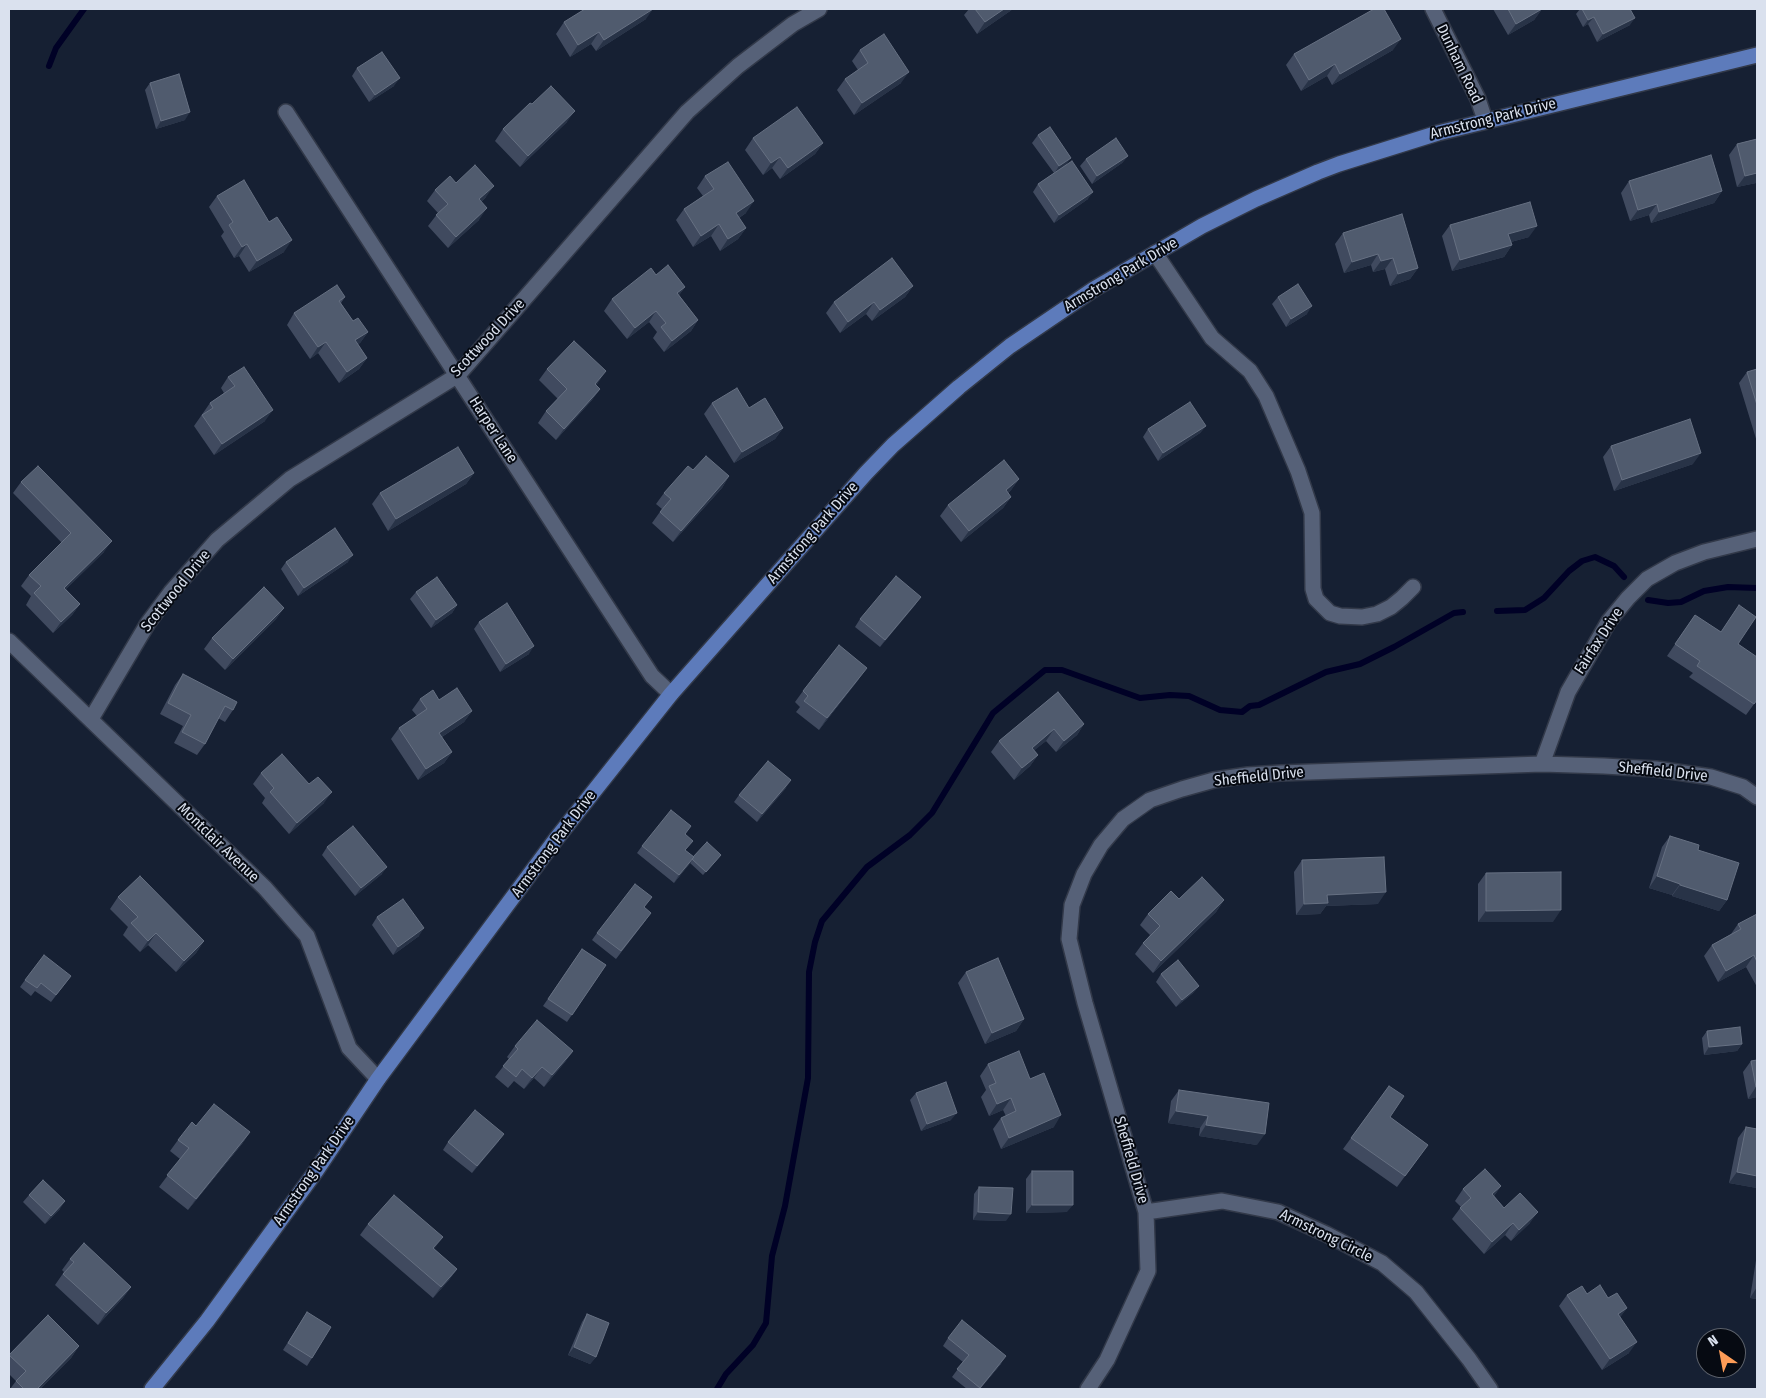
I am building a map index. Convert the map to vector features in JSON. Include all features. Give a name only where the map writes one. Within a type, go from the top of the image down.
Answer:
[{"type":"main road","name":"Armstrong Park Drive","points":[[152,1389],[207,1321],[316,1171],[378,1079],[556,840],[671,694],[866,473],[893,445],[959,387],[1010,346],[1094,289],[1202,226],[1256,198],[1318,172],[1428,136],[1485,120],[1757,55]]},
{"type":"street","name":"Scottwood Drive","points":[[91,719],[148,623],[171,592],[217,540],[290,479],[458,375],[687,112],[738,66],[793,24],[819,9]]},
{"type":"street","name":"Dunham Road","points":[[1433,9],[1478,99],[1485,120]]},
{"type":"street","name":"Harper Lane","points":[[286,112],[652,676],[671,694]]},
{"type":"street","points":[[1155,253],[1212,338],[1250,371],[1266,396],[1298,470],[1312,514],[1313,589],[1316,599],[1330,613],[1362,618],[1377,614],[1391,607],[1413,587]]},
{"type":"street","name":"Fairfax Drive","points":[[1542,764],[1568,692],[1609,621],[1628,598],[1647,579],[1674,563],[1704,552],[1757,539]]},
{"type":"street","name":"Montclair Avenue","points":[[9,641],[265,888],[307,936],[349,1048],[378,1079]]},
{"type":"street","name":"Sheffield Drive","points":[[1146,1212],[1085,1004],[1069,939],[1072,905],[1084,874],[1101,845],[1123,819],[1150,800],[1214,780],[1248,775],[1542,764],[1647,768],[1711,777],[1743,787],[1757,797]]},
{"type":"street","name":"Armstrong Circle","points":[[1146,1212],[1222,1202],[1278,1212],[1326,1234],[1382,1263],[1416,1292],[1490,1389]]},
{"type":"street","points":[[1088,1389],[1107,1360],[1148,1271],[1146,1212]]},
{"type":"building","points":[[585,9],[653,9],[604,40],[599,32],[578,45],[564,22]]},
{"type":"building","points":[[975,9],[1004,9],[985,22]]},
{"type":"building","points":[[1374,9],[1384,9],[1401,39],[1340,74],[1335,64],[1309,80],[1294,54]]},
{"type":"building","points":[[1508,9],[1542,9],[1516,24]]},
{"type":"building","points":[[1582,9],[1630,9],[1635,18],[1603,34],[1594,17],[1588,20]]},
{"type":"building","points":[[884,34],[909,72],[862,103],[845,79],[868,63],[860,50]]},
{"type":"building","points":[[382,52],[400,78],[375,95],[357,68]]},
{"type":"building","points":[[179,74],[190,112],[161,121],[150,83]]},
{"type":"building","points":[[551,86],[575,111],[528,156],[503,129]]},
{"type":"building","points":[[797,107],[823,143],[788,168],[780,157],[771,163],[753,138]]},
{"type":"building","points":[[1050,127],[1071,158],[1059,166],[1038,135]]},
{"type":"building","points":[[1116,138],[1128,156],[1097,176],[1086,159]]},
{"type":"building","points":[[1757,139],[1757,173],[1745,176],[1737,144]]},
{"type":"building","points":[[1711,155],[1722,191],[1659,212],[1657,204],[1638,210],[1629,181]]},
{"type":"building","points":[[1072,161],[1093,192],[1059,215],[1038,184]]},
{"type":"building","points":[[728,162],[754,201],[736,213],[746,228],[728,239],[719,224],[701,236],[684,209],[714,189],[705,176]]},
{"type":"building","points":[[475,165],[494,186],[479,199],[487,208],[456,237],[436,215],[448,204],[435,190],[450,176],[456,183]]},
{"type":"building","points":[[244,180],[269,222],[277,217],[292,240],[257,261],[247,244],[242,247],[229,225],[233,222],[217,196]]},
{"type":"building","points":[[1530,202],[1537,226],[1508,234],[1512,245],[1460,260],[1450,225]]},
{"type":"building","points":[[1402,214],[1418,268],[1398,274],[1393,258],[1381,261],[1378,254],[1352,262],[1343,233]]},
{"type":"building","points":[[892,258],[913,286],[880,310],[874,302],[848,322],[834,302]]},
{"type":"building","points":[[668,265],[685,287],[677,293],[698,320],[672,341],[661,327],[666,323],[656,311],[635,328],[612,299],[651,268],[656,275]]},
{"type":"building","points":[[1298,284],[1312,306],[1291,319],[1278,297]]},
{"type":"building","points":[[337,285],[345,297],[339,301],[353,321],[358,318],[368,332],[355,340],[367,358],[347,372],[326,342],[318,347],[294,313]]},
{"type":"building","points":[[574,341],[606,371],[595,384],[600,389],[564,429],[546,411],[567,389],[547,369]]},
{"type":"building","points":[[244,367],[273,410],[222,444],[202,415],[213,408],[210,403],[235,386],[228,377]]},
{"type":"building","points":[[1757,369],[1757,405],[1747,372]]},
{"type":"building","points":[[737,388],[749,408],[765,398],[783,428],[742,452],[712,403]]},
{"type":"building","points":[[1190,402],[1206,426],[1163,453],[1148,429]]},
{"type":"building","points":[[1690,419],[1701,453],[1622,480],[1611,446]]},
{"type":"building","points":[[458,447],[474,473],[396,519],[380,493]]},
{"type":"building","points":[[706,456],[729,476],[681,531],[660,512],[671,499],[664,493],[688,466],[693,470]]},
{"type":"building","points":[[1004,460],[1019,479],[1006,490],[1011,497],[969,531],[948,505]]},
{"type":"building","points":[[38,466],[112,541],[64,588],[80,604],[61,622],[34,593],[41,586],[29,575],[71,533],[21,482]]},
{"type":"building","points":[[335,528],[353,555],[304,588],[286,562]]},
{"type":"building","points":[[896,576],[921,597],[885,640],[860,619]]},
{"type":"building","points":[[437,577],[457,605],[436,620],[416,592]]},
{"type":"building","points":[[264,587],[284,608],[233,659],[212,638]]},
{"type":"building","points":[[507,603],[534,646],[506,664],[479,622]]},
{"type":"building","points":[[1739,605],[1756,617],[1738,644],[1757,657],[1757,700],[1754,704],[1697,666],[1700,661],[1675,644],[1695,615],[1721,632]]},
{"type":"building","points":[[839,645],[867,668],[827,718],[804,701],[808,696],[803,691]]},
{"type":"building","points":[[183,674],[237,702],[233,710],[225,706],[205,744],[182,732],[191,715],[168,703]]},
{"type":"building","points":[[457,688],[472,711],[439,733],[452,752],[426,769],[399,728],[427,709],[420,699],[433,690],[439,700]]},
{"type":"building","points":[[1058,692],[1084,724],[1064,741],[1054,729],[1032,748],[1038,755],[1022,768],[999,741]]},
{"type":"building","points":[[282,754],[309,784],[318,777],[332,792],[297,823],[270,792],[274,788],[261,773]]},
{"type":"building","points":[[768,761],[791,780],[762,814],[739,795]]},
{"type":"building","points":[[671,810],[691,826],[685,834],[693,841],[685,850],[694,857],[679,875],[642,846]]},
{"type":"building","points":[[353,826],[387,867],[361,888],[327,847]]},
{"type":"building","points":[[1670,836],[1699,845],[1698,850],[1739,863],[1727,900],[1657,876]]},
{"type":"building","points":[[707,842],[721,855],[706,872],[692,859]]},
{"type":"building","points":[[1384,857],[1386,892],[1327,895],[1328,903],[1304,904],[1302,860]]},
{"type":"building","points":[[1561,872],[1561,910],[1486,911],[1486,873]]},
{"type":"building","points":[[140,876],[204,941],[184,961],[156,933],[148,941],[131,923],[138,917],[118,897]]},
{"type":"building","points":[[1202,877],[1224,900],[1161,961],[1143,943],[1160,926],[1148,914],[1171,891],[1179,899]]},
{"type":"building","points":[[635,884],[652,897],[644,907],[651,913],[621,951],[597,933]]},
{"type":"building","points":[[403,899],[424,928],[398,947],[377,917]]},
{"type":"building","points":[[1757,914],[1757,962],[1754,955],[1726,971],[1712,945],[1741,929],[1738,924]]},
{"type":"building","points":[[582,949],[606,965],[572,1015],[548,999]]},
{"type":"building","points":[[44,955],[71,976],[56,995],[41,983],[37,988],[25,980]]},
{"type":"building","points":[[998,958],[1024,1019],[992,1033],[966,972]]},
{"type":"building","points":[[1178,960],[1199,986],[1182,1000],[1161,974]]},
{"type":"building","points":[[537,1020],[573,1051],[552,1075],[542,1067],[532,1078],[522,1069],[516,1077],[503,1066],[518,1049],[515,1046]]},
{"type":"building","points":[[1740,1027],[1742,1044],[1709,1047],[1707,1031]]},
{"type":"building","points":[[1019,1051],[1030,1079],[1044,1073],[1061,1115],[1009,1138],[1001,1118],[1016,1111],[1011,1098],[997,1104],[989,1086],[996,1083],[988,1064]]},
{"type":"building","points":[[1757,1060],[1757,1087],[1756,1087],[1751,1061]]},
{"type":"building","points":[[946,1082],[957,1113],[927,1124],[916,1093]]},
{"type":"building","points":[[1389,1086],[1404,1096],[1390,1117],[1428,1145],[1405,1176],[1351,1138]]},
{"type":"building","points":[[1179,1090],[1269,1103],[1265,1134],[1206,1125],[1208,1116],[1176,1111]]},
{"type":"building","points":[[214,1104],[250,1132],[196,1199],[167,1175],[189,1148],[178,1140],[192,1122],[196,1126]]},
{"type":"building","points":[[475,1110],[504,1134],[477,1166],[448,1142]]},
{"type":"building","points":[[1746,1127],[1757,1129],[1757,1176],[1737,1172]]},
{"type":"building","points":[[1485,1169],[1501,1186],[1492,1194],[1504,1208],[1520,1193],[1538,1212],[1519,1230],[1513,1223],[1492,1242],[1460,1208],[1471,1198],[1463,1189]]},
{"type":"building","points":[[1032,1171],[1073,1171],[1073,1205],[1032,1205]]},
{"type":"building","points":[[43,1180],[65,1201],[51,1216],[29,1195]]},
{"type":"building","points":[[979,1187],[1013,1188],[1011,1214],[978,1212]]},
{"type":"building","points":[[394,1195],[443,1237],[433,1248],[457,1269],[441,1287],[368,1224]]},
{"type":"building","points":[[84,1243],[131,1287],[106,1313],[63,1274],[74,1262],[70,1259]]},
{"type":"building","points":[[1600,1285],[1608,1298],[1617,1293],[1627,1308],[1618,1314],[1637,1342],[1610,1359],[1567,1295],[1582,1286],[1587,1294]]},
{"type":"building","points":[[307,1312],[331,1327],[312,1358],[288,1343]]},
{"type":"building","points":[[587,1314],[609,1323],[596,1357],[574,1347]]},
{"type":"building","points":[[48,1315],[79,1346],[37,1389],[24,1389],[16,1381],[26,1371],[9,1355]]},
{"type":"building","points":[[962,1320],[1006,1356],[980,1388],[957,1369],[969,1355],[948,1338]]},
{"type":"waterway","points":[[49,66],[56,48],[84,9]]},
{"type":"waterway","points":[[1497,611],[1525,610],[1544,598],[1569,571],[1582,561],[1595,557],[1614,566],[1624,577]]},
{"type":"waterway","points":[[1648,600],[1668,603],[1681,602],[1704,591],[1728,587],[1757,588]]},
{"type":"waterway","points":[[717,1389],[726,1374],[753,1345],[766,1323],[772,1256],[785,1206],[808,1078],[809,972],[815,942],[822,921],[867,867],[910,835],[932,813],[993,713],[1045,670],[1062,670],[1140,698],[1170,695],[1189,696],[1220,710],[1242,712],[1250,706],[1259,705],[1326,672],[1360,664],[1454,613],[1463,612]]}]
